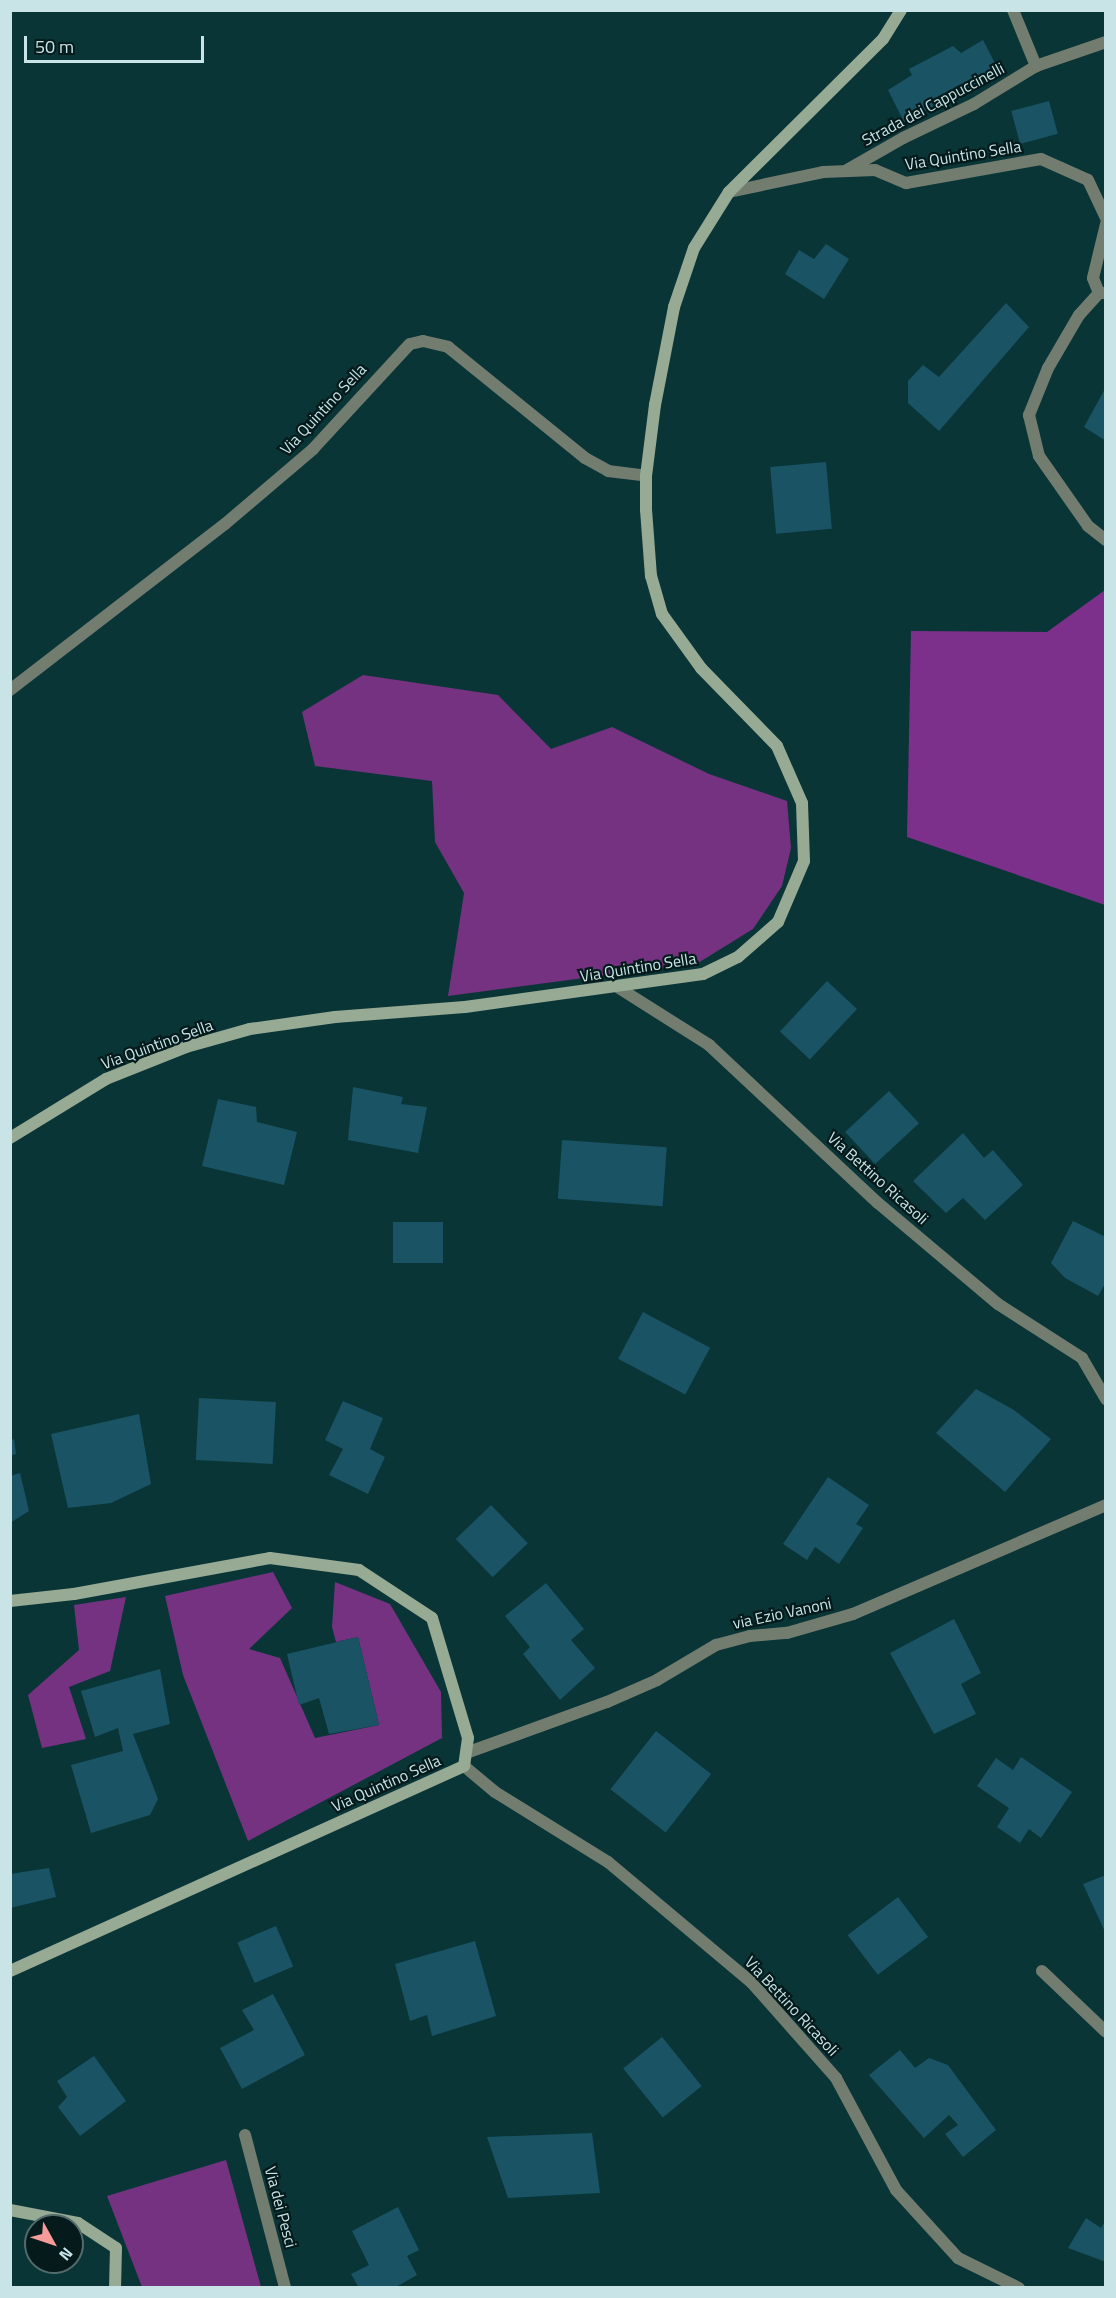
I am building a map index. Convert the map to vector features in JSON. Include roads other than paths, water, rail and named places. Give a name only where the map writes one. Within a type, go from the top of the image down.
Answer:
[{"type":"street","name":"Via Quintino Sella","points":[[10,1138],[106,1079],[186,1047],[250,1029],[619,988],[703,974],[738,957],[778,922],[804,861],[802,803],[777,746],[700,668],[662,614],[651,576],[646,476],[674,307],[694,248],[729,192],[883,39],[901,10]]},
{"type":"street","points":[[1012,10],[1036,66]]},
{"type":"street","name":"Strada dei Cappuccinelli","points":[[846,171],[903,138],[974,104],[1036,66],[1106,42]]},
{"type":"street","name":"Via Quintino Sella","points":[[729,192],[823,172],[874,170],[906,183],[1041,159],[1088,180],[1106,219]]},
{"type":"street","points":[[1106,224],[1093,278],[1102,293],[1079,315],[1048,368],[1029,415],[1039,456],[1088,526],[1106,540]]},
{"type":"street","name":"Via Quintino Sella","points":[[10,690],[225,524],[313,449],[410,344],[423,341],[448,347],[585,458],[608,471],[646,476]]},
{"type":"street","name":"Via Bettino Ricasoli","points":[[619,988],[709,1045],[878,1203],[955,1268],[998,1304],[1082,1358],[1106,1399]]},
{"type":"street","name":"via Ezio Vanoni","points":[[465,1759],[657,1680],[716,1645],[750,1636],[787,1633],[852,1614],[1106,1505]]},
{"type":"street","points":[[10,1601],[74,1594],[270,1558],[359,1570],[432,1618],[468,1738],[465,1759]]},
{"type":"street","name":"Via Quintino Sella","points":[[10,1971],[465,1759]]},
{"type":"street","name":"Via Bettino Ricasoli","points":[[465,1759],[495,1792],[608,1862],[752,1983],[836,2078],[896,2190],[958,2258],[1019,2288]]},
{"type":"street","points":[[1042,1971],[1106,2032]]},
{"type":"street","name":"Via dei Pesci","points":[[245,2135],[285,2288]]},
{"type":"street","points":[[10,2210],[78,2223],[116,2248],[115,2288]]}]
